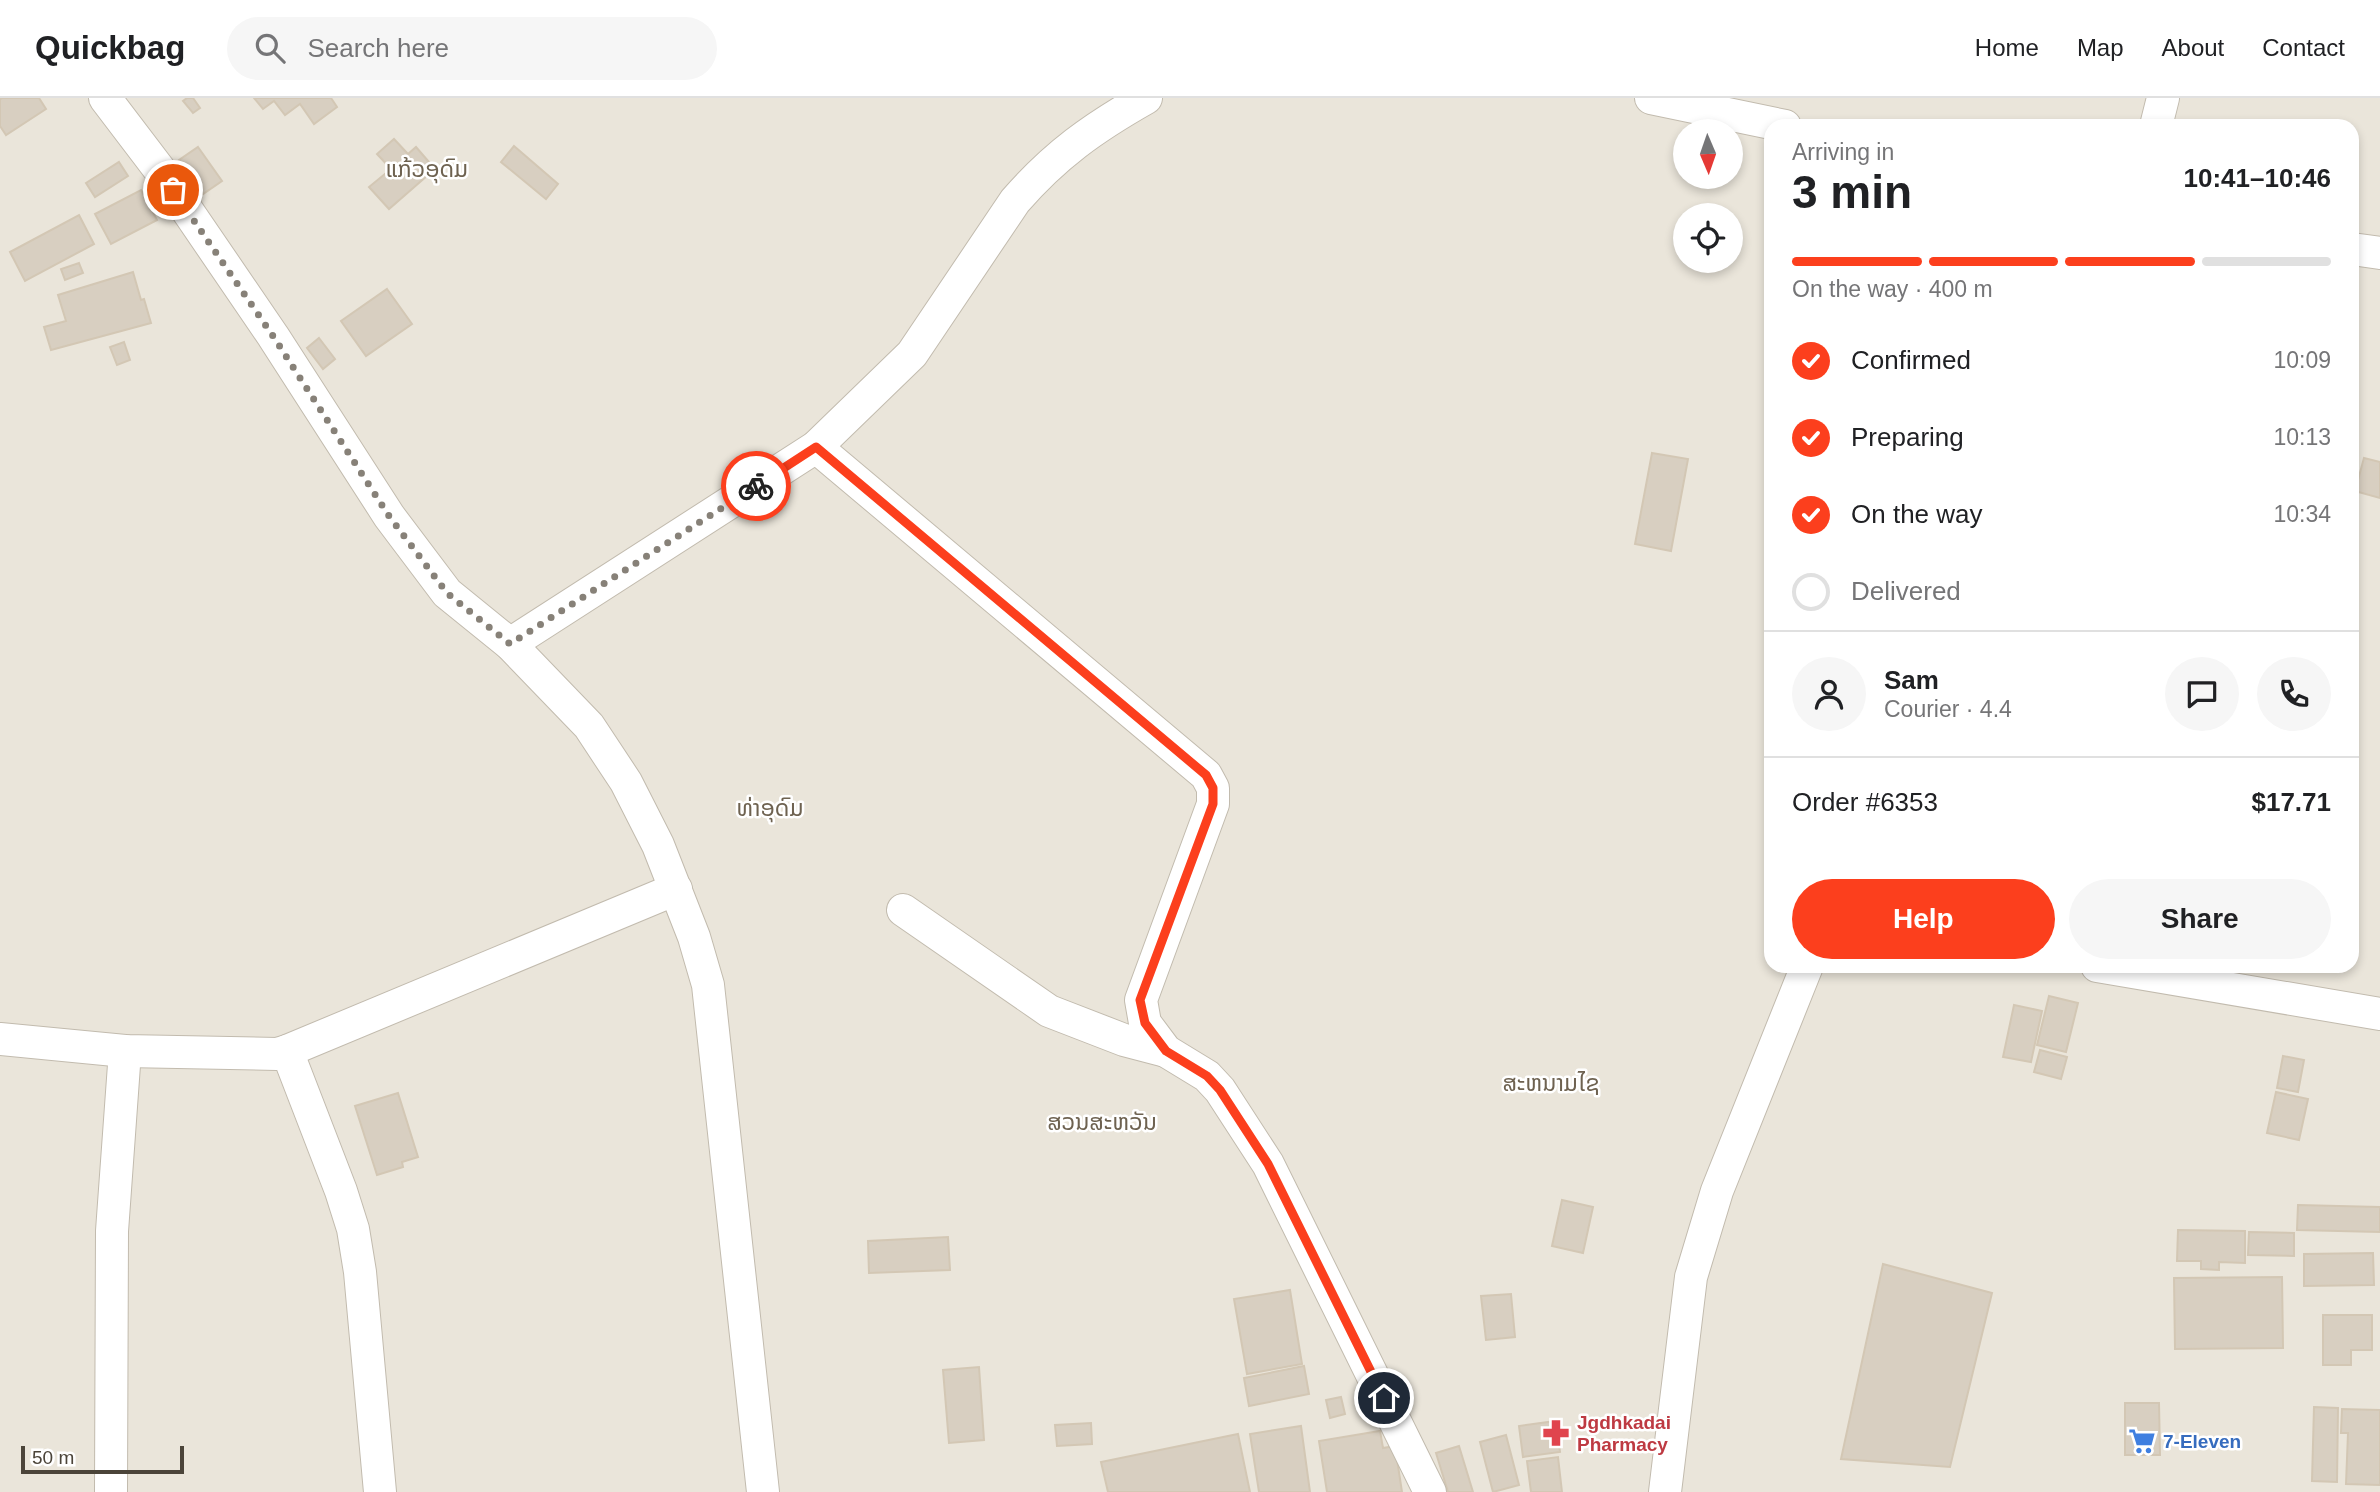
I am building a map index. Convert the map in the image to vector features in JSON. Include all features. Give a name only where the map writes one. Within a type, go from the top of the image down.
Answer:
[{"type":"street","points":[[105,98],[159,169],[273,336],[389,516],[447,593],[510,644],[589,726],[626,782],[658,845],[694,937],[709,996],[763,1492]]},
{"type":"street","points":[[510,644],[816,447],[912,354],[1015,201],[1028,186],[1056,157],[1080,138],[1146,98]]},
{"type":"street","points":[[1651,98],[1764,122]]},
{"type":"street","points":[[2158,119],[2163,98]]},
{"type":"street","points":[[2359,250],[2380,253]]},
{"type":"street","points":[[816,447],[1206,775],[1213,788],[1213,804],[1140,1000],[1145,1023],[1166,1051]]},
{"type":"street","points":[[0,1039],[125,1051],[276,1054],[676,889]]},
{"type":"street","points":[[903,910],[1049,1011],[1124,1040],[1166,1051],[1207,1076],[1220,1090],[1268,1164],[1430,1492]]},
{"type":"street","points":[[1665,1492],[1691,1277],[1717,1191],[1804,973]]},
{"type":"street","points":[[2138,973],[2380,1014]]},
{"type":"street","points":[[111,1492],[112,1231],[125,1051]]},
{"type":"street","points":[[287,1051],[353,1229],[361,1285],[380,1492]]},
{"type":"shaded area","points":[[0,98],[2380,98],[2380,1492],[0,1492]]},
{"type":"building","points":[[2,98],[39,98],[46,109],[6,135],[0,126]]},
{"type":"building","points":[[193,98],[200,108],[193,113],[183,101]]},
{"type":"building","points":[[254,98],[331,98],[337,107],[314,124],[300,104],[285,115],[274,101],[263,109]]},
{"type":"building","points":[[394,139],[408,154],[416,147],[435,169],[389,209],[369,187],[391,169],[377,154]]},
{"type":"building","points":[[514,146],[558,184],[546,199],[501,162]]},
{"type":"building","points":[[198,147],[222,181],[203,194],[179,160]]},
{"type":"building","points":[[119,162],[128,176],[95,197],[86,183]]},
{"type":"building","points":[[141,190],[157,220],[111,244],[95,214]]},
{"type":"building","points":[[79,215],[94,244],[25,281],[10,252]]},
{"type":"building","points":[[79,263],[83,273],[65,280],[61,269]]},
{"type":"building","points":[[133,272],[151,323],[51,350],[44,327],[66,321],[58,295]]},
{"type":"building","points":[[387,289],[412,324],[366,356],[341,321]]},
{"type":"building","points":[[319,338],[335,359],[323,369],[307,348]]},
{"type":"building","points":[[124,342],[130,360],[117,365],[110,347]]},
{"type":"building","points":[[1652,453],[1688,459],[1671,551],[1635,544]]},
{"type":"building","points":[[2364,458],[2380,462],[2380,498],[2359,492],[2359,476]]},
{"type":"building","points":[[2049,996],[2078,1003],[2066,1052],[2037,1045]]},
{"type":"building","points":[[2014,1005],[2042,1011],[2031,1062],[2003,1057]]},
{"type":"building","points":[[2040,1050],[2067,1057],[2061,1079],[2034,1072]]},
{"type":"building","points":[[2283,1056],[2304,1060],[2298,1092],[2277,1088]]},
{"type":"building","points":[[2276,1092],[2308,1099],[2299,1140],[2267,1133]]},
{"type":"building","points":[[398,1093],[418,1157],[402,1162],[403,1167],[377,1175],[355,1106]]},
{"type":"building","points":[[1562,1200],[1593,1207],[1583,1253],[1552,1246]]},
{"type":"building","points":[[2298,1205],[2380,1207],[2380,1232],[2297,1230]]},
{"type":"building","points":[[2178,1230],[2245,1231],[2245,1263],[2219,1262],[2219,1270],[2201,1269],[2201,1261],[2177,1261]]},
{"type":"building","points":[[2249,1232],[2294,1233],[2294,1256],[2248,1255]]},
{"type":"building","points":[[948,1237],[950,1270],[869,1273],[868,1241]]},
{"type":"building","points":[[2373,1253],[2374,1285],[2304,1286],[2304,1254]]},
{"type":"building","points":[[1883,1264],[1992,1293],[1950,1467],[1841,1459]]},
{"type":"building","points":[[2282,1277],[2283,1348],[2175,1349],[2174,1278]]},
{"type":"building","points":[[1290,1290],[1302,1364],[1247,1374],[1234,1299]]},
{"type":"building","points":[[1511,1294],[1515,1337],[1486,1340],[1481,1296]]},
{"type":"building","points":[[2323,1315],[2372,1315],[2372,1350],[2351,1350],[2351,1365],[2323,1365]]},
{"type":"building","points":[[1304,1366],[1309,1394],[1249,1406],[1244,1378]]},
{"type":"building","points":[[979,1367],[984,1440],[949,1443],[943,1370]]},
{"type":"building","points":[[1341,1397],[1345,1414],[1330,1418],[1326,1400]]},
{"type":"building","points":[[2125,1403],[2159,1403],[2160,1455],[2125,1455]]},
{"type":"building","points":[[2314,1407],[2338,1408],[2337,1482],[2312,1481]]},
{"type":"building","points":[[2342,1409],[2380,1410],[2380,1485],[2346,1484],[2348,1433],[2341,1433]]},
{"type":"building","points":[[1556,1421],[1560,1452],[1523,1457],[1519,1426]]},
{"type":"building","points":[[1091,1423],[1092,1444],[1057,1446],[1055,1425]]},
{"type":"building","points":[[1301,1426],[1310,1492],[1259,1492],[1250,1434]]},
{"type":"building","points":[[1380,1431],[1383,1448],[1395,1446],[1402,1492],[1327,1492],[1319,1441]]},
{"type":"building","points":[[1238,1434],[1250,1492],[1108,1492],[1101,1462]]},
{"type":"building","points":[[1506,1435],[1519,1485],[1493,1492],[1480,1442]]},
{"type":"building","points":[[1459,1446],[1473,1492],[1448,1492],[1436,1453]]},
{"type":"building","points":[[1558,1457],[1562,1492],[1531,1492],[1527,1461]]},
{"type":"way so far","points":[[173,190],[273,336],[389,516],[447,593],[510,644],[756,486]]},
{"type":"place","name":"Jgdhkadai Pharmacy","points":[[1556,1433]]},
{"type":"place","name":"7-Eleven","points":[[2142,1441]]},
{"type":"district","name":"ແກ້ວອຸດົມ","points":[[427,169]]},
{"type":"district","name":"ທ່າອຸດົມ","points":[[770,808]]},
{"type":"district","name":"ສະຫນາມໄຊ","points":[[1551,1083]]},
{"type":"district","name":"ສວນສະຫວັນ","points":[[1102,1122]]},
{"type":"route","points":[[756,486],[816,447],[1206,775],[1213,788],[1213,804],[1140,1000],[1145,1023],[1166,1051],[1207,1076],[1220,1090],[1268,1164],[1384,1398]]}]
